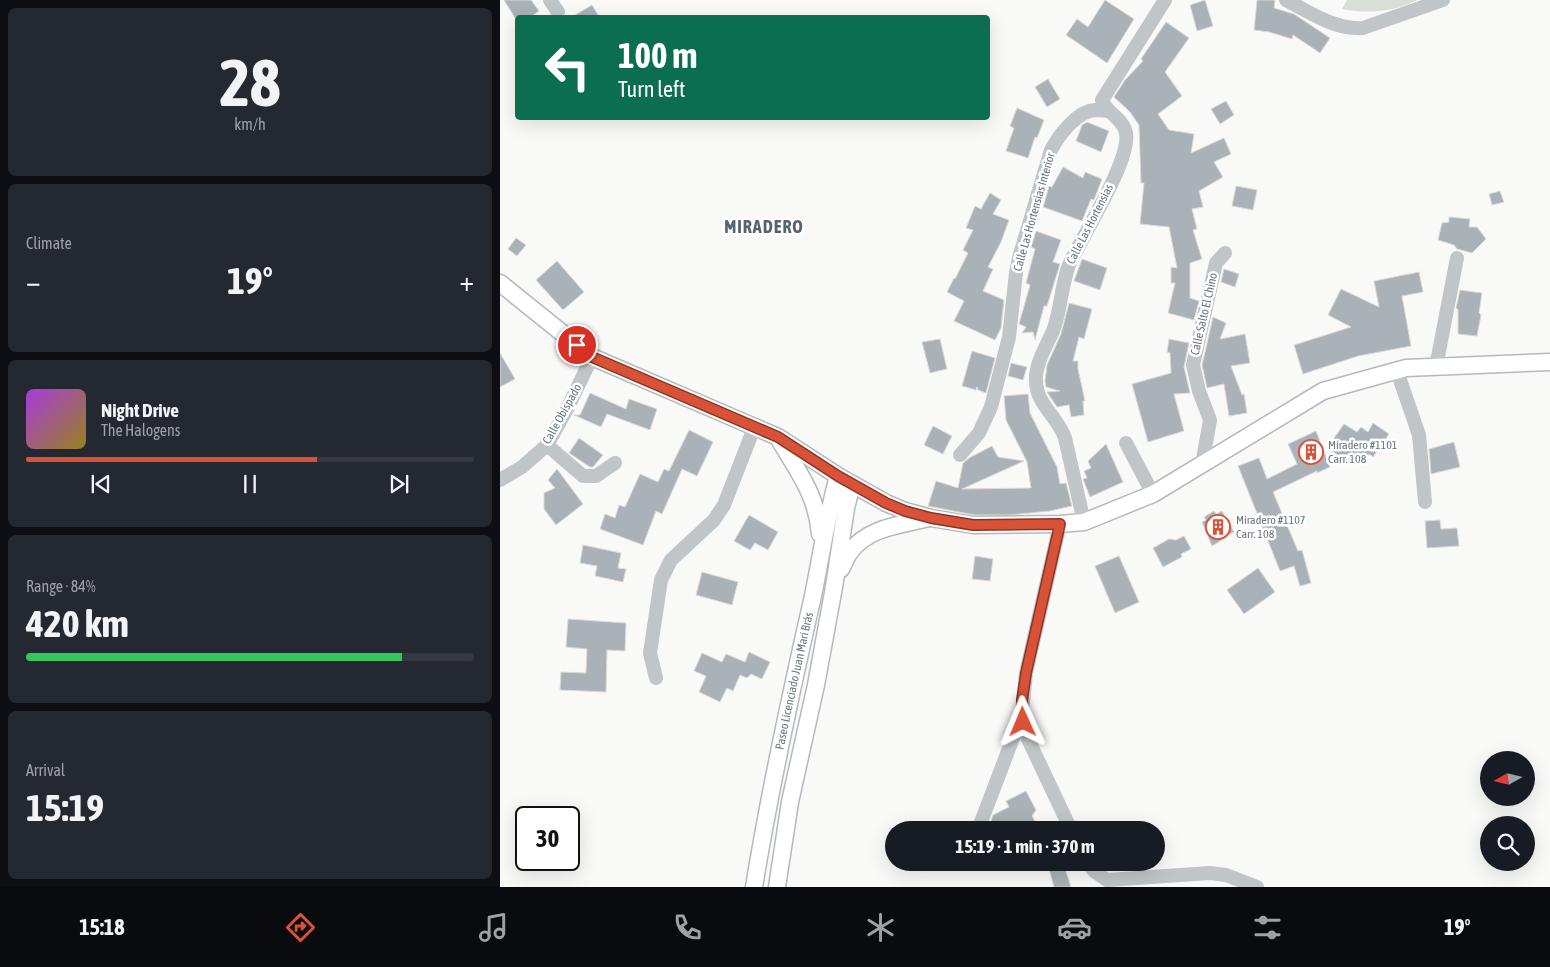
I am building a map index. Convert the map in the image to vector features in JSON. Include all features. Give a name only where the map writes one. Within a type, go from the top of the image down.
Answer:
[{"type":"main road","points":[[500,283],[592,357],[778,437],[845,480],[886,503],[905,511],[931,518],[973,525],[1084,522],[1153,494],[1323,391],[1397,370],[1406,368],[1550,362]]},
{"type":"main road","points":[[778,437],[806,483],[814,501],[819,520],[821,554]]},
{"type":"main road","name":"Paseo Licenciado Juan Mari Brás","points":[[754,887],[785,720],[821,554],[830,503],[845,480]]},
{"type":"main road","name":"Paseo Licenciado Juan Mari Brás","points":[[777,887],[790,802],[816,685],[834,583],[846,508],[845,480]]},
{"type":"main road","points":[[834,583],[850,552],[861,540],[876,530],[931,518]]},
{"type":"street","points":[[550,0],[558,12]]},
{"type":"street","points":[[1107,111],[1102,100],[1165,0]]},
{"type":"street","points":[[1286,0],[1336,25],[1352,29],[1363,28],[1443,0]]},
{"type":"street","name":"Calle Las Hortensias Interior","points":[[960,455],[979,433],[991,407],[1009,337],[1019,258],[1051,150],[1058,138],[1072,122],[1086,112],[1094,110],[1107,111]]},
{"type":"street","name":"Calle Las Hortensias","points":[[1084,522],[1062,428],[1037,392],[1036,373],[1059,313],[1069,266],[1113,179],[1126,143],[1126,133],[1123,125],[1117,117],[1107,111]]},
{"type":"street","name":"Calle Salto El Chino","points":[[1202,465],[1210,420],[1199,391],[1193,365],[1216,263],[1225,254]]},
{"type":"street","points":[[1436,367],[1457,258]]},
{"type":"street","name":"Calle Obispado","points":[[500,480],[522,467],[547,445],[592,357]]},
{"type":"street","points":[[1397,370],[1418,436],[1425,502]]},
{"type":"street","points":[[656,678],[650,653],[661,580],[671,560],[714,520],[724,505],[754,428]]},
{"type":"street","points":[[1126,443],[1153,494]]},
{"type":"street","points":[[547,445],[582,476],[596,476],[615,463]]},
{"type":"street","points":[[1060,524],[1026,673],[1022,700],[1023,722],[1028,739],[1067,821]]},
{"type":"street","points":[[981,821],[1013,738],[1023,722]]},
{"type":"street","points":[[1092,871],[1098,882],[1210,873],[1226,875],[1258,887]]},
{"type":"shaded area","points":[[1347,0],[1417,0],[1399,7],[1371,12],[1342,9]]},
{"type":"building","points":[[504,0],[531,0],[539,11],[533,15],[515,15],[515,18]]},
{"type":"building","points":[[1105,0],[1134,19],[1107,63],[1066,35],[1077,19],[1088,27]]},
{"type":"building","points":[[1205,0],[1213,26],[1197,31],[1190,5]]},
{"type":"building","points":[[1257,0],[1275,0],[1274,8],[1294,14],[1330,38],[1320,53],[1293,35],[1292,39],[1269,32],[1254,30]]},
{"type":"building","points":[[592,5],[598,15],[575,15]]},
{"type":"building","points":[[1166,22],[1189,38],[1165,72],[1182,96],[1158,114],[1169,130],[1194,134],[1191,153],[1224,138],[1231,154],[1214,162],[1223,177],[1199,191],[1203,207],[1192,209],[1197,229],[1193,230],[1202,259],[1190,263],[1190,298],[1199,301],[1194,320],[1168,313],[1175,283],[1171,283],[1171,267],[1177,268],[1169,227],[1140,224],[1144,183],[1141,183],[1139,125],[1130,112],[1114,97],[1125,80],[1143,61],[1141,59]]},
{"type":"building","points":[[1048,79],[1060,99],[1047,107],[1035,87]]},
{"type":"building","points":[[1226,101],[1234,115],[1220,124],[1211,109]]},
{"type":"building","points":[[1017,108],[1044,120],[1037,138],[1035,137],[1028,158],[1006,151],[1014,128],[1010,126]]},
{"type":"building","points":[[1087,122],[1109,131],[1101,152],[1076,141],[1082,125]]},
{"type":"building","points":[[1063,167],[1083,178],[1085,172],[1102,179],[1094,200],[1091,199],[1082,221],[1043,207],[1049,186],[1052,187]]},
{"type":"building","points":[[1236,186],[1257,190],[1253,210],[1232,206]]},
{"type":"building","points":[[1500,191],[1504,202],[1492,205],[1489,194]]},
{"type":"building","points":[[990,193],[1001,200],[993,214],[1009,220],[1001,242],[988,267],[993,269],[983,291],[1004,300],[1001,328],[995,340],[954,321],[964,301],[947,292],[968,253],[963,250],[973,230],[966,228],[975,206],[981,209]]},
{"type":"building","points":[[1449,217],[1470,219],[1469,227],[1477,227],[1486,239],[1472,253],[1457,249],[1454,245],[1438,240],[1442,223],[1449,222]]},
{"type":"building","points":[[1036,231],[1061,240],[1053,262],[1060,264],[1047,306],[1044,306],[1035,340],[1033,332],[1022,333],[1026,327],[1019,324],[1030,285],[1026,283],[1035,249],[1031,247]]},
{"type":"building","points":[[516,238],[526,245],[517,256],[508,249]]},
{"type":"building","points":[[1082,259],[1107,268],[1100,290],[1074,281]]},
{"type":"building","points":[[557,261],[584,292],[563,310],[536,280]]},
{"type":"building","points":[[1224,269],[1239,274],[1235,287],[1221,282]]},
{"type":"building","points":[[1419,272],[1423,292],[1402,296],[1411,346],[1358,356],[1303,374],[1294,345],[1351,327],[1328,315],[1341,289],[1379,307],[1374,281]]},
{"type":"building","points":[[1460,290],[1482,293],[1479,313],[1481,315],[1477,336],[1458,334],[1458,310],[1456,308]]},
{"type":"building","points":[[1069,303],[1092,309],[1084,339],[1079,337],[1073,361],[1078,361],[1085,401],[1083,401],[1084,415],[1071,417],[1069,405],[1057,407],[1047,392],[1060,391],[1046,387],[1045,381],[1047,365],[1061,334]]},
{"type":"building","points":[[1213,317],[1226,323],[1220,339],[1245,334],[1250,363],[1231,366],[1242,395],[1244,394],[1247,413],[1229,416],[1224,384],[1207,388],[1202,365]]},
{"type":"building","points":[[940,339],[947,369],[930,373],[922,342]]},
{"type":"building","points":[[1169,339],[1189,343],[1184,367],[1190,393],[1174,394],[1184,431],[1148,442],[1132,384],[1171,373],[1170,353],[1167,352]]},
{"type":"building","points":[[972,351],[995,358],[986,393],[978,390],[977,387],[976,390],[962,386]]},
{"type":"building","points":[[500,353],[515,379],[500,387]]},
{"type":"building","points":[[1011,363],[1027,367],[1023,380],[1008,376]]},
{"type":"building","points":[[590,393],[626,409],[629,399],[657,409],[650,430],[607,414],[601,427],[574,415],[580,415]]},
{"type":"building","points":[[1028,394],[1030,413],[1057,467],[1060,484],[1066,483],[1072,506],[1050,511],[1011,515],[974,515],[928,506],[936,481],[958,488],[963,463],[992,446],[998,457],[1024,461],[962,489],[1031,488],[1027,462],[1006,420],[1004,396]]},
{"type":"building","points":[[1373,423],[1389,434],[1373,457],[1369,454],[1363,463],[1355,458],[1348,462],[1327,448],[1344,424],[1357,432],[1361,427],[1368,432]]},
{"type":"building","points":[[933,426],[952,436],[943,454],[924,445]]},
{"type":"building","points":[[689,430],[713,442],[697,476],[682,469],[662,514],[656,511],[643,545],[600,529],[605,514],[615,518],[619,505],[625,507],[640,474],[658,482],[664,469],[669,471]]},
{"type":"building","points":[[1316,431],[1330,467],[1317,473],[1317,471],[1273,492],[1298,551],[1302,550],[1311,583],[1300,586],[1294,566],[1280,571],[1238,466],[1259,458],[1267,479],[1297,464],[1288,444]]},
{"type":"building","points":[[579,438],[603,455],[593,467],[590,467],[569,453]]},
{"type":"building","points":[[1454,442],[1460,467],[1431,474],[1429,449]]},
{"type":"building","points":[[1106,444],[1123,482],[1090,497],[1083,479],[1087,478],[1084,471],[1091,468],[1088,461]]},
{"type":"building","points":[[557,469],[583,504],[556,525],[544,509],[544,493],[555,488],[548,480]]},
{"type":"building","name":"Miradero #1107 Carr. 108","points":[[1214,511],[1216,514],[1222,511],[1234,532],[1212,546],[1202,522],[1206,520],[1204,517]]},
{"type":"building","points":[[749,515],[778,532],[768,550],[755,543],[750,550],[734,541]]},
{"type":"building","points":[[1440,520],[1441,529],[1457,528],[1459,546],[1427,548],[1425,521]]},
{"type":"building","points":[[1184,536],[1191,549],[1181,554],[1182,557],[1163,567],[1153,548],[1169,539],[1176,540]]},
{"type":"building","points":[[583,545],[621,553],[618,568],[626,569],[623,582],[595,576],[597,566],[580,563]]},
{"type":"building","points":[[975,556],[993,559],[990,581],[972,579]]},
{"type":"building","points":[[1119,556],[1139,602],[1115,613],[1095,566]]},
{"type":"building","points":[[1258,568],[1275,592],[1244,614],[1227,590]]},
{"type":"building","points":[[702,572],[738,582],[732,605],[696,595]]},
{"type":"building","points":[[568,619],[626,623],[625,651],[607,650],[606,692],[560,690],[561,672],[586,673],[587,649],[566,647]]},
{"type":"building","points":[[749,652],[770,662],[762,679],[751,674],[747,678],[740,675],[733,691],[727,688],[720,702],[699,692],[706,676],[694,671],[702,653],[722,662],[726,654],[745,662]]},
{"type":"building","points":[[1026,791],[1036,810],[1032,816],[1035,821],[991,821],[993,815],[1009,807],[1006,801]]},
{"type":"building","points":[[1050,871],[1066,871],[1071,887],[1054,887]]},
{"type":"place","name":"Miradero #1101 Carr. 108","points":[[1311,452]]},
{"type":"place","name":"Miradero #1107 Carr. 108","points":[[1218,527]]},
{"type":"district","name":"MIRADERO","points":[[764,226]]},
{"type":"route","points":[[577,345],[592,357],[778,437],[838,476],[886,503],[905,511],[931,518],[973,525],[1060,524],[1026,673],[1022,700],[1023,722]]}]
